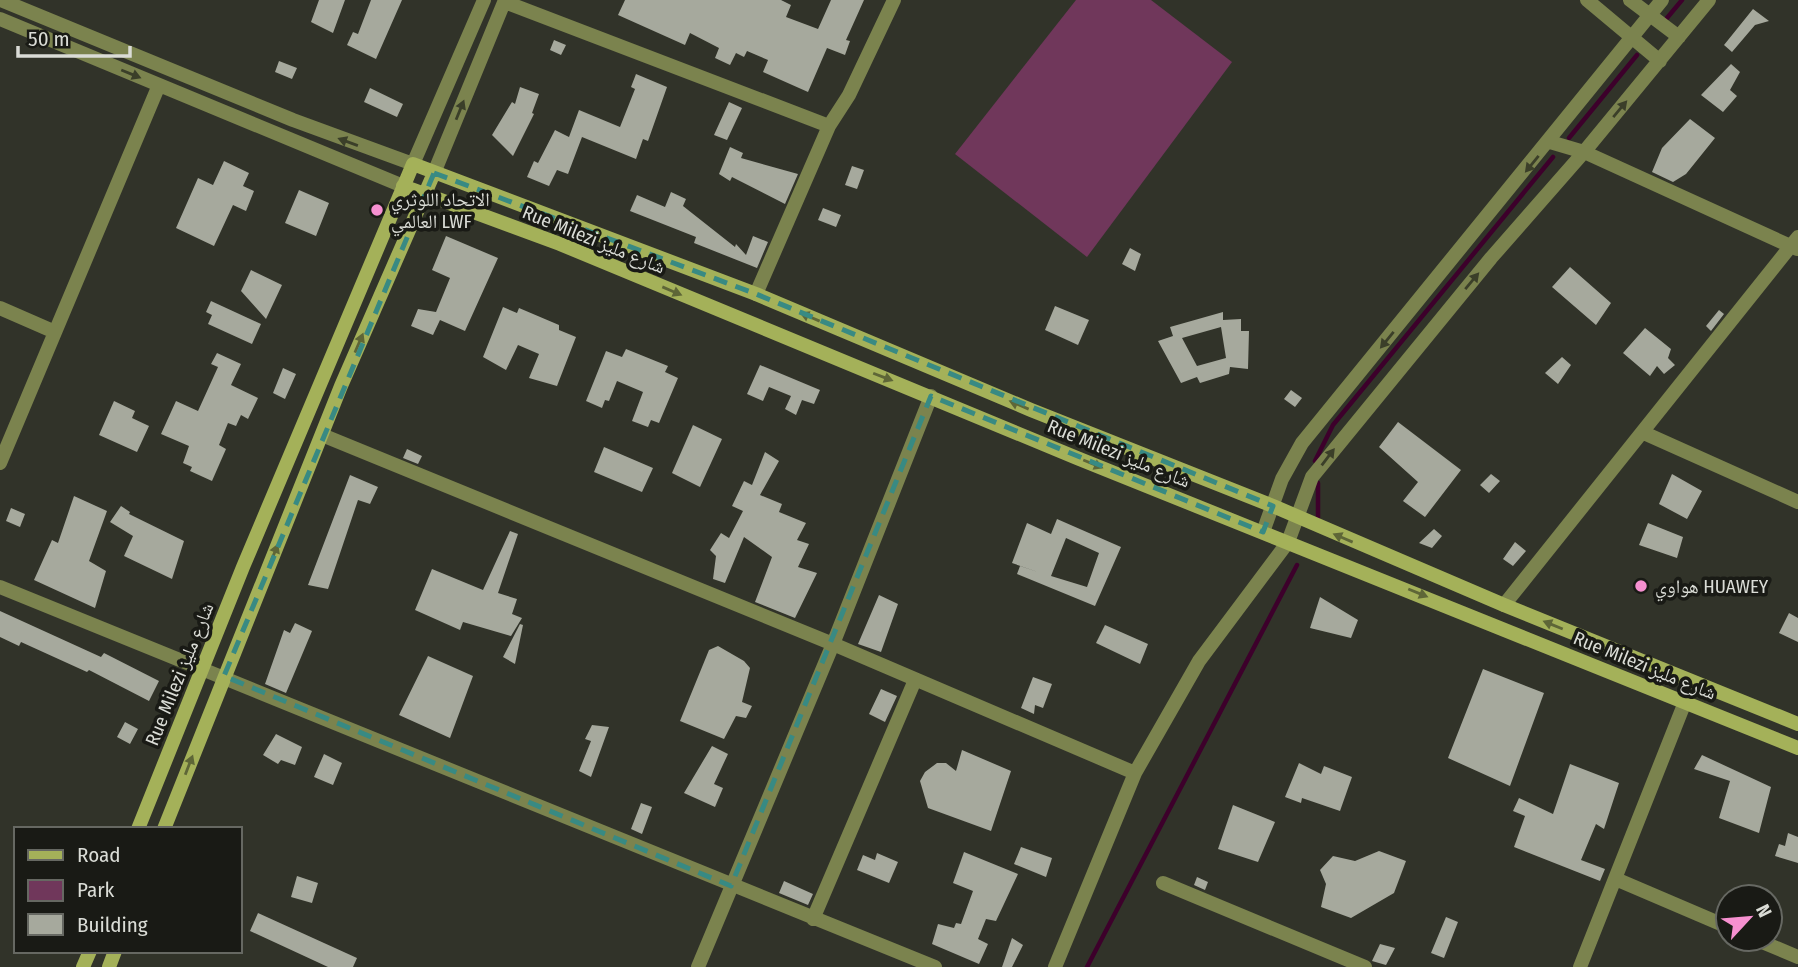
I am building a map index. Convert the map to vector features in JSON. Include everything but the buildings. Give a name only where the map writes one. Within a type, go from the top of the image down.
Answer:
[{"type":"street","points":[[1,0],[293,120],[413,164],[484,0]]},
{"type":"street","points":[[755,294],[829,126],[849,95],[894,0]]},
{"type":"street","points":[[1587,0],[1660,61]]},
{"type":"street","points":[[1630,0],[1679,37]]},
{"type":"street","points":[[1263,532],[1282,479],[1302,443],[1550,142],[1662,0]]},
{"type":"street","points":[[1055,967],[1135,773],[1199,661],[1288,542],[1312,477],[1491,258],[1584,152],[1709,0]]},
{"type":"street","points":[[165,827],[322,435],[505,1],[829,126]]},
{"type":"street","points":[[0,19],[403,186]]},
{"type":"street","points":[[0,463],[159,85]]},
{"type":"street","points":[[1504,605],[1795,244],[1584,152],[1550,142]]},
{"type":"street","name":"Rue Milezi شارع مليز","points":[[139,827],[413,164],[755,294],[1798,724]]},
{"type":"street","name":"Rue Milezi شارع مليز","points":[[403,186],[560,244],[1798,748]]},
{"type":"street","points":[[0,308],[55,332]]},
{"type":"street","points":[[698,967],[931,396]]},
{"type":"street","points":[[1644,433],[1798,502]]},
{"type":"street","points":[[322,435],[832,644],[1135,773]]},
{"type":"street","points":[[0,587],[935,967]]},
{"type":"street","points":[[813,919],[915,680]]},
{"type":"street","points":[[1580,967],[1618,880],[1685,702]]},
{"type":"street","points":[[1618,880],[1714,921]]},
{"type":"street","points":[[1163,883],[1365,967]]},
{"type":"highlighted area","points":[[434,173],[756,294],[1273,506],[1263,532],[931,396],[731,886],[224,676]]},
{"type":"green space","points":[[1076,0],[1151,0],[1232,62],[1087,257],[955,154]]},
{"type":"waterway","points":[[1667,18],[1682,0]]},
{"type":"waterway","points":[[1569,138],[1637,55]]},
{"type":"waterway","points":[[1315,461],[1333,425],[1553,157]]},
{"type":"waterway","points":[[1318,483],[1318,518]]},
{"type":"waterway","points":[[1087,967],[1297,565]]},
{"type":"place","name":"الاتحاد اللوثري العالمي LWF","points":[[377,210]]},
{"type":"place","name":"هواوي HUAWEY","points":[[1641,586]]}]
